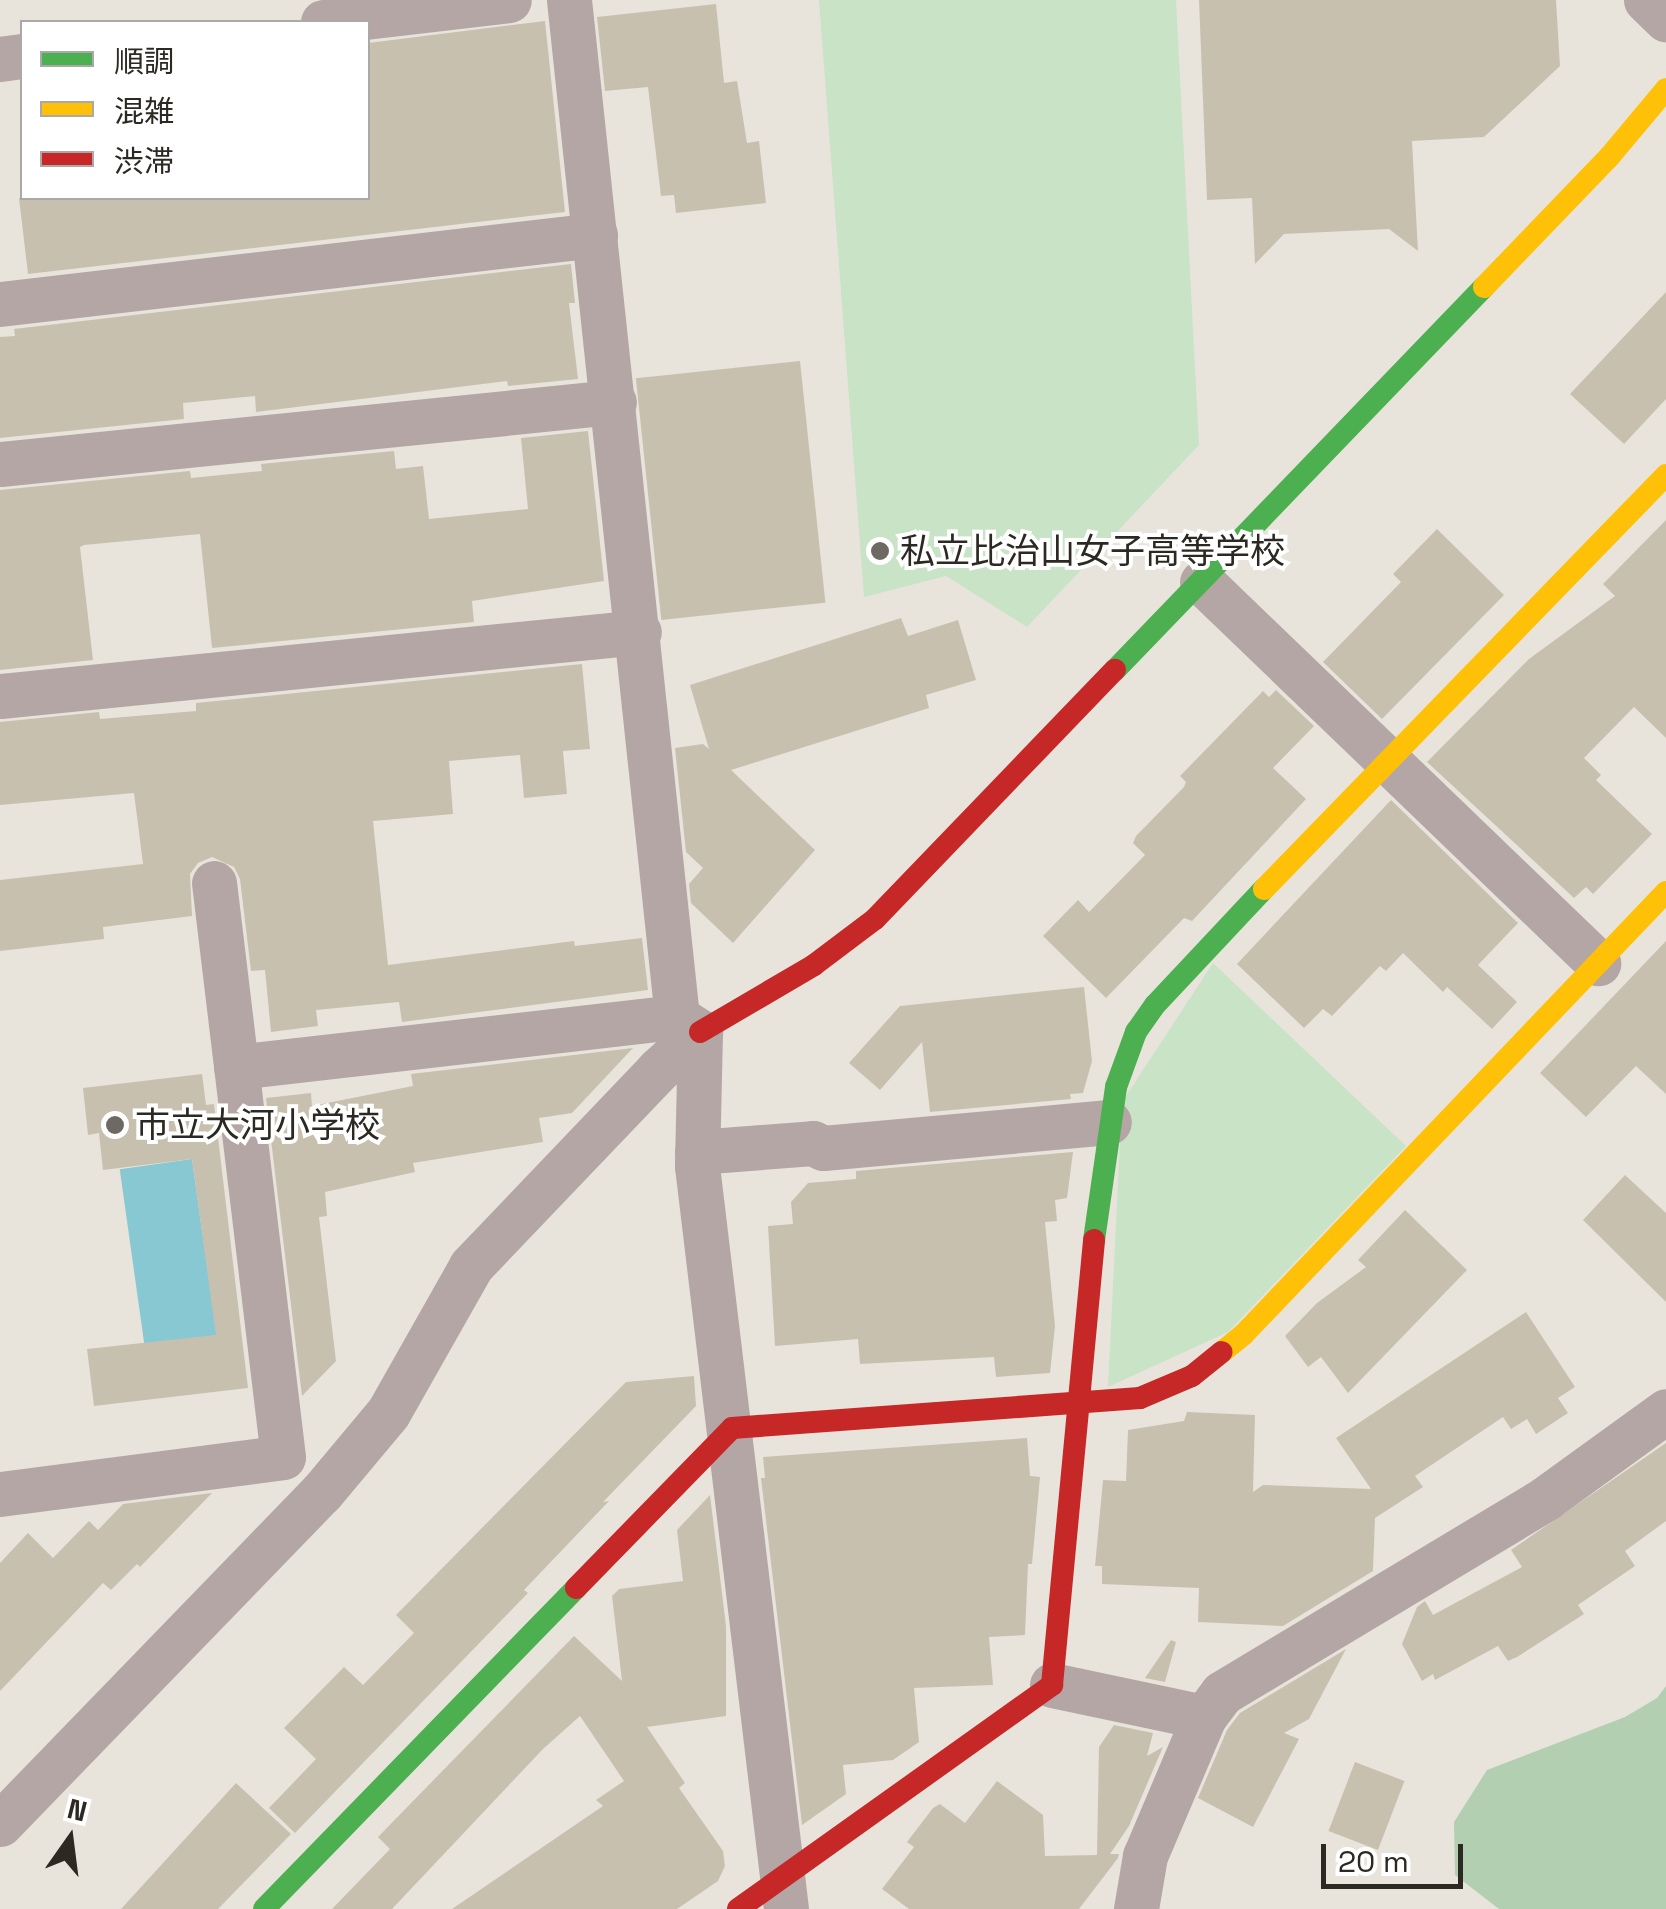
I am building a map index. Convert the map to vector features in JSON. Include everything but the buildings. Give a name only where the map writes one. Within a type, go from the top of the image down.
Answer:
[{"type":"street","points":[[340,20],[509,0]]},
{"type":"street","points":[[569,0],[639,632],[689,1025],[697,1152],[784,1894]]},
{"type":"street","points":[[1646,0],[1666,19]]},
{"type":"street","points":[[236,1067],[689,1025],[814,965],[875,919],[1610,156],[1666,90]]},
{"type":"street","points":[[0,304],[595,235]]},
{"type":"street","points":[[0,464],[614,402]]},
{"type":"street","points":[[738,1909],[784,1894],[1052,1685],[1109,1122],[1124,1059],[1136,1032],[1156,1005],[1385,760],[1666,474]]},
{"type":"street","points":[[1202,582],[1598,963]]},
{"type":"street","points":[[0,696],[639,632]]},
{"type":"street","points":[[214,883],[283,1457],[321,1494]]},
{"type":"street","points":[[264,1909],[732,1428],[1140,1398],[1167,1390],[1217,1359],[1666,892]]},
{"type":"street","points":[[0,1824],[321,1494],[388,1413],[471,1266],[658,1070],[689,1025]]},
{"type":"street","points":[[697,1152],[813,1143],[823,1148],[1109,1122]]},
{"type":"street","points":[[1136,1909],[1145,1856],[1204,1717],[1222,1693],[1546,1498],[1666,1410]]},
{"type":"street","points":[[0,1494],[283,1457]]},
{"type":"street","points":[[1052,1685],[1204,1717]]},
{"type":"green space","points":[[819,0],[1176,0],[1199,445],[1027,627],[946,576],[864,597]]},
{"type":"green space","points":[[1213,963],[1406,1146],[1228,1332],[1108,1387],[1122,1102]]},
{"type":"green space","points":[[1666,1686],[1666,1909],[1499,1909],[1455,1875],[1454,1822],[1487,1770],[1625,1717],[1657,1698]]},
{"type":"water","points":[[192,1159],[217,1335],[144,1345],[120,1169]]},
{"type":"traffic: fast","points":[[1115,670],[1484,287]]},
{"type":"traffic: fast","points":[[1094,1240],[1116,1087],[1136,1032],[1155,1005],[1264,889]]},
{"type":"traffic: fast","points":[[264,1909],[576,1588]]},
{"type":"traffic: slow","points":[[1484,287],[1610,156],[1666,89]]},
{"type":"traffic: slow","points":[[1264,889],[1666,475]]},
{"type":"traffic: slow","points":[[1222,1352],[1244,1334],[1666,892]]},
{"type":"traffic: jam","points":[[700,1032],[814,965],[875,919],[1115,670]]},
{"type":"traffic: jam","points":[[738,1909],[1052,1685],[1094,1240]]},
{"type":"traffic: jam","points":[[576,1588],[732,1428],[1140,1398],[1192,1376],[1222,1352]]},
{"type":"place","name":"私立比治山女子高等学校","points":[[880,551]]},
{"type":"place","name":"市立大河小学校","points":[[115,1125]]}]
